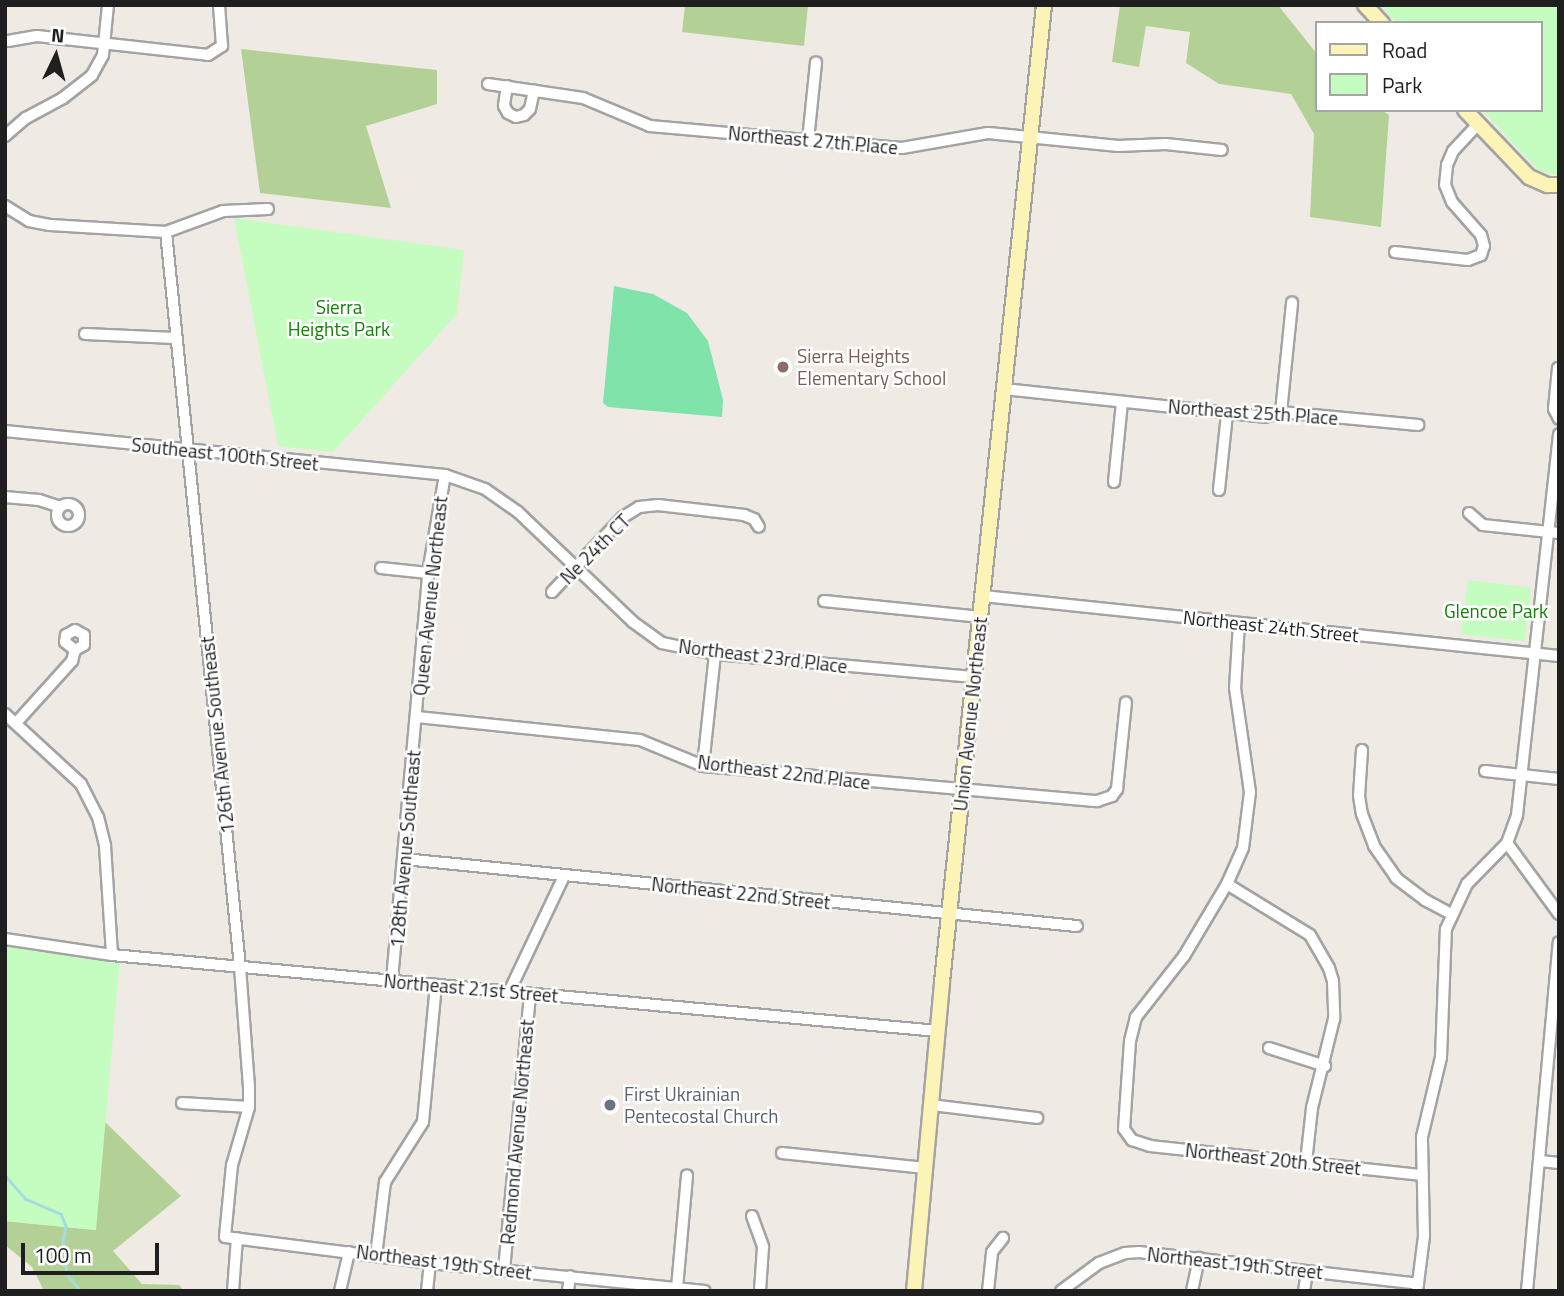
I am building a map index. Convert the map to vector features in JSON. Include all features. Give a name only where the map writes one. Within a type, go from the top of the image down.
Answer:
[{"type":"street","points":[[5,136],[26,118],[63,98],[85,82],[98,66],[104,43],[108,5]]},
{"type":"street","points":[[8,41],[37,36],[208,55],[218,51],[223,41],[219,5]]},
{"type":"street","name":"Union Avenue Northeast","points":[[914,1291],[937,1031],[1044,5]]},
{"type":"street","points":[[1365,5],[1380,21]]},
{"type":"street","points":[[807,140],[816,62]]},
{"type":"street","name":"Northeast 27th Place","points":[[488,84],[583,98],[650,126],[902,148],[976,133],[1118,146],[1166,144],[1223,150]]},
{"type":"street","points":[[507,86],[504,106],[508,113],[516,117],[524,116],[530,109],[534,90]]},
{"type":"street","points":[[1467,112],[1528,177],[1547,185],[1559,185]]},
{"type":"street","points":[[1395,251],[1468,260],[1480,255],[1484,246],[1481,235],[1452,202],[1445,184],[1447,165],[1453,151],[1478,124]]},
{"type":"street","points":[[5,206],[29,221],[50,225],[166,232],[223,211],[268,209]]},
{"type":"street","name":"126th Avenue Southeast","points":[[166,232],[174,338],[240,967],[249,1107],[232,1165],[225,1237]]},
{"type":"street","points":[[1282,412],[1292,303]]},
{"type":"street","points":[[85,334],[174,338]]},
{"type":"street","points":[[1558,369],[1554,408],[1559,419]]},
{"type":"street","name":"Northeast 25th Place","points":[[1004,389],[1227,414],[1265,417],[1282,412],[1418,425]]},
{"type":"street","points":[[1114,482],[1122,402]]},
{"type":"street","points":[[1219,490],[1227,414]]},
{"type":"street","name":"Southeast 100th Street","points":[[5,431],[445,475]]},
{"type":"street","points":[[1418,1287],[1424,1236],[1422,1137],[1441,1057],[1444,944],[1451,914],[1467,884],[1507,843],[1517,815],[1559,435]]},
{"type":"street","name":"Northeast 23rd Place","points":[[445,475],[476,485],[498,497],[518,512],[646,634],[684,650],[974,677]]},
{"type":"street","name":"Queen Avenue Northeast","points":[[417,717],[428,573],[445,475]]},
{"type":"street","points":[[5,496],[39,500],[60,508]]},
{"type":"street","name":"Ne 24th CT","points":[[552,592],[623,517],[639,507],[658,505],[744,515],[754,519],[759,527]]},
{"type":"street","points":[[1469,513],[1483,525],[1559,533]]},
{"type":"street","points":[[381,568],[428,573]]},
{"type":"street","name":"Northeast 24th Street","points":[[983,596],[1559,656]]},
{"type":"street","points":[[824,601],[981,617]]},
{"type":"street","points":[[1239,623],[1235,688],[1248,773],[1250,812],[1243,848],[1227,884],[1310,935],[1325,956],[1333,981],[1335,999],[1332,1030],[1325,1066],[1312,1108],[1306,1162]]},
{"type":"street","points":[[16,723],[72,661],[75,650]]},
{"type":"street","points":[[703,766],[715,654]]},
{"type":"street","name":"Northeast 22nd Place","points":[[417,717],[640,740],[703,766],[1097,801],[1112,796],[1119,779],[1126,702]]},
{"type":"street","points":[[5,714],[81,785],[98,817],[105,846],[112,956]]},
{"type":"street","name":"128th Avenue Southeast","points":[[392,980],[417,717]]},
{"type":"street","points":[[1362,750],[1359,796],[1362,814],[1374,846],[1396,878],[1451,914]]},
{"type":"street","points":[[1485,771],[1559,779]]},
{"type":"street","points":[[1507,843],[1559,914]]},
{"type":"street","name":"Northeast 22nd Street","points":[[404,859],[1077,926]]},
{"type":"street","name":"Redmond Avenue Northeast","points":[[509,992],[564,876]]},
{"type":"street","name":"Northeast 20th Street","points":[[1227,884],[1184,956],[1136,1017],[1130,1041],[1123,1121],[1127,1136],[1150,1146],[1422,1175]]},
{"type":"street","name":"Northeast 21st Street","points":[[5,939],[112,956],[937,1031]]},
{"type":"street","points":[[1527,1291],[1554,1043],[1559,942]]},
{"type":"street","points":[[376,1256],[385,1182],[423,1122],[436,985]]},
{"type":"street","name":"Redmond Avenue Northeast","points":[[503,1270],[530,994]]},
{"type":"street","points":[[1269,1048],[1325,1066]]},
{"type":"street","points":[[182,1103],[249,1107]]},
{"type":"street","points":[[931,1105],[1037,1118]]},
{"type":"street","points":[[782,1153],[925,1168]]},
{"type":"street","points":[[1540,1160],[1559,1163]]},
{"type":"street","points":[[677,1288],[687,1175]]},
{"type":"street","points":[[752,1216],[763,1247],[760,1291]]},
{"type":"street","name":"Northeast 19th Street","points":[[225,1237],[430,1263],[570,1276],[627,1287],[703,1291]]},
{"type":"street","points":[[988,1291],[992,1252],[1003,1237]]},
{"type":"street","points":[[233,1291],[237,1238]]},
{"type":"street","points":[[340,1291],[349,1252]]},
{"type":"street","name":"Northeast 19th Street","points":[[1061,1291],[1099,1263],[1125,1253],[1199,1258],[1418,1287]]},
{"type":"street","points":[[1192,1291],[1199,1258]]},
{"type":"street","points":[[427,1291],[430,1263]]},
{"type":"street","points":[[1304,1291],[1307,1271]]},
{"type":"street","points":[[568,1291],[570,1276]]},
{"type":"green space","points":[[685,5],[808,5],[804,46],[682,32]]},
{"type":"green space","points":[[1120,5],[1278,5],[1316,53],[1316,112],[1384,112],[1389,115],[1381,227],[1310,217],[1314,134],[1291,94],[1219,84],[1186,63],[1190,32],[1146,26],[1139,67],[1112,62]]},
{"type":"green space","points":[[1380,5],[1559,5],[1559,176],[1538,170],[1484,112],[1543,112],[1543,21],[1395,21]]},
{"type":"green space","points":[[241,49],[437,70],[437,104],[366,126],[391,208],[260,193]]},
{"type":"green space","name":"Sierra Heights Park","points":[[234,218],[464,250],[457,314],[333,452],[278,446]]},
{"type":"green space","points":[[614,286],[653,294],[687,313],[708,341],[723,400],[722,417],[608,407],[603,403]]},
{"type":"green space","name":"Glencoe Park","points":[[1468,580],[1531,588],[1525,641],[1461,634]]},
{"type":"green space","points":[[5,946],[120,957],[96,1230],[5,1221]]},
{"type":"green space","points":[[105,1122],[181,1196],[113,1251],[142,1284],[179,1285],[184,1291],[44,1291],[32,1267],[5,1245],[5,1221],[95,1230]]},
{"type":"waterway","points":[[5,1175],[26,1199],[61,1214],[66,1226],[63,1242],[67,1274],[81,1291]]},
{"type":"place","name":"Sierra Heights Elementary School","points":[[783,367]]},
{"type":"place","name":"First Ukrainian Pentecostal Church","points":[[610,1105]]}]
